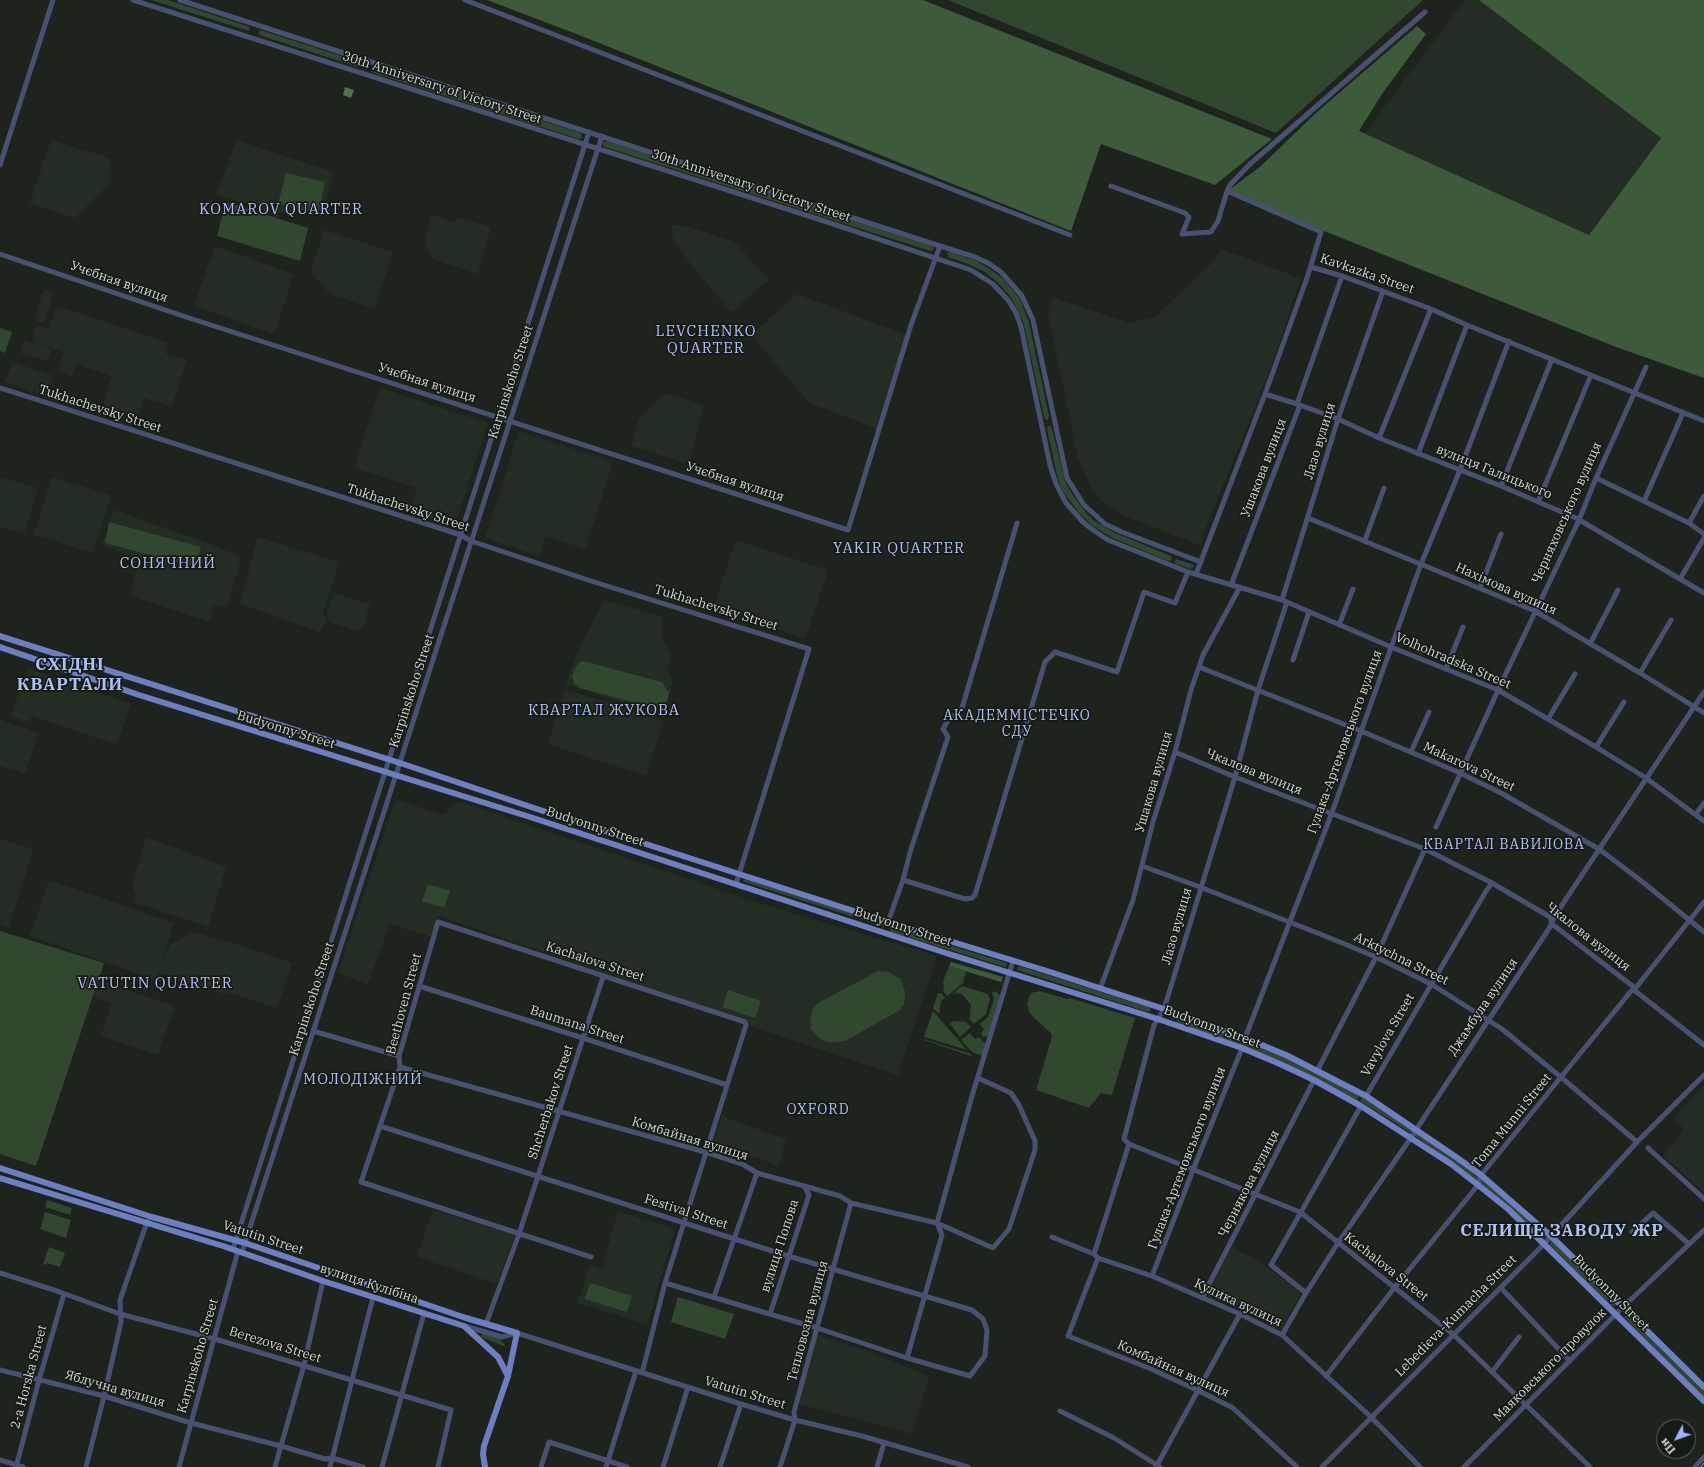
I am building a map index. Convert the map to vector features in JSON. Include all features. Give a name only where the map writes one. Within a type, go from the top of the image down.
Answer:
[{"type":"main road","name":"Budyonny Street","points":[[0,636],[400,763],[515,802],[888,922],[1164,1009],[1245,1038],[1286,1056],[1366,1096],[1416,1129],[1481,1176],[1551,1236],[1624,1306],[1704,1387]]},
{"type":"main road","name":"Budyonny Street","points":[[0,646],[139,695],[1158,1019],[1242,1048],[1314,1080],[1361,1106],[1411,1137],[1478,1184],[1544,1244],[1704,1401]]},
{"type":"main road","points":[[885,933],[888,922]]},
{"type":"main road","name":"Vatutin Street","points":[[0,1168],[152,1217],[236,1240],[517,1333]]},
{"type":"main road","points":[[0,1178],[147,1223]]},
{"type":"main road","name":"вулиця Кулібіна","points":[[147,1223],[238,1251],[323,1281],[424,1313]]},
{"type":"main road","name":"Vatutin Street","points":[[424,1313],[464,1326]]},
{"type":"main road","points":[[464,1326],[498,1357],[508,1376]]},
{"type":"main road","points":[[485,1467],[483,1454],[484,1446],[508,1376],[517,1333]]},
{"type":"street","points":[[0,164],[53,0]]},
{"type":"street","name":"30th Anniversary of Victory Street","points":[[132,0],[936,257],[983,276],[1008,300],[1016,313],[1050,465],[1056,484],[1066,503],[1083,522],[1108,540],[1196,574]]},
{"type":"street","name":"30th Anniversary of Victory Street","points":[[180,0],[975,257],[988,263],[1011,282],[1024,299],[1033,320],[1068,478],[1084,505],[1105,524],[1200,562]]},
{"type":"street","points":[[466,0],[1070,235]]},
{"type":"street","points":[[1112,186],[1185,213],[1189,217],[1182,234],[1211,232],[1218,221],[1230,185],[1250,164],[1425,12]]},
{"type":"street","name":"Karpinskoho Street","points":[[179,1467],[238,1251],[236,1240],[589,132]]},
{"type":"street","name":"Karpinskoho Street","points":[[238,1251],[245,1243],[602,136]]},
{"type":"street","name":"Kavkazka Street","points":[[1227,191],[1321,232],[1310,267],[1342,276],[1431,308],[1467,325],[1704,421]]},
{"type":"street","points":[[936,257],[940,246]]},
{"type":"street","name":"Учєбная вулиця","points":[[0,254],[186,317],[848,530],[911,325],[936,257]]},
{"type":"street","points":[[1196,574],[1265,394],[1310,267]]},
{"type":"street","name":"Ушакова вулиця","points":[[1231,585],[1299,404],[1342,276]]},
{"type":"street","name":"Лазо вулиця","points":[[1094,1254],[1129,1144],[1124,1139],[1154,1025],[1164,1009],[1200,887],[1235,778],[1258,690],[1338,419],[1383,291]]},
{"type":"street","points":[[1379,438],[1431,308]]},
{"type":"street","points":[[1418,454],[1467,325]]},
{"type":"street","name":"Гулака-Артемовського вулиця","points":[[1245,1038],[1331,814],[1421,564],[1460,470],[1509,341]]},
{"type":"street","points":[[1501,486],[1552,359]]},
{"type":"street","name":"Черняховського вулиця","points":[[1498,690],[1579,520],[1596,478],[1646,368]]},
{"type":"street","points":[[1538,502],[1591,375]]},
{"type":"street","name":"Tukhachevsky Street","points":[[0,388],[461,535],[471,541],[606,586],[809,649],[739,874]]},
{"type":"street","name":"вулиця Галицького","points":[[1265,394],[1299,404],[1338,419],[1379,438],[1501,486],[1579,520],[1704,593]]},
{"type":"street","points":[[1644,501],[1683,413]]},
{"type":"street","points":[[1596,478],[1689,523],[1704,534]]},
{"type":"street","points":[[1365,540],[1384,488]]},
{"type":"street","points":[[1689,523],[1704,496]]},
{"type":"street","name":"Нахімова вулиця","points":[[1308,518],[1365,540],[1535,611],[1695,706],[1704,713]]},
{"type":"street","points":[[888,922],[903,880],[911,849],[948,737],[942,729],[947,722],[962,708],[1017,523]]},
{"type":"street","points":[[1480,588],[1501,534]]},
{"type":"street","points":[[1680,579],[1704,538]]},
{"type":"street","points":[[903,880],[965,899],[972,898],[975,895],[1045,662],[1055,652],[1117,672],[1144,592],[1175,603],[1188,572]]},
{"type":"street","name":"Volhohradska Street","points":[[1196,574],[1284,601],[1391,647],[1498,690],[1646,778],[1704,821]]},
{"type":"street","name":"Ушакова вулиця","points":[[1100,989],[1133,900],[1153,822],[1203,655],[1240,587]]},
{"type":"street","points":[[1339,625],[1353,590]]},
{"type":"street","points":[[1590,644],[1618,590]]},
{"type":"street","points":[[1293,660],[1309,612]]},
{"type":"street","points":[[1640,673],[1671,620]]},
{"type":"street","points":[[1446,669],[1463,627]]},
{"type":"street","name":"Makarova Street","points":[[1199,667],[1361,731],[1460,773],[1501,793],[1599,849],[1704,932]]},
{"type":"street","points":[[1548,719],[1575,674]]},
{"type":"street","points":[[1436,827],[1498,690]]},
{"type":"street","name":"Джамбула вулиця","points":[[1282,1335],[1306,1293],[1338,1243],[1411,1137],[1552,924],[1554,917],[1704,692]]},
{"type":"street","points":[[1596,747],[1624,702]]},
{"type":"street","points":[[1411,752],[1428,712]]},
{"type":"street","name":"Чкалова вулиця","points":[[1175,752],[1235,778],[1425,849],[1492,884],[1550,918],[1552,924],[1704,1045]]},
{"type":"street","points":[[1696,814],[1704,803]]},
{"type":"street","points":[[1317,1071],[1376,957],[1425,849]]},
{"type":"street","name":"Arktychna Street","points":[[1142,866],[1200,887],[1376,957],[1431,984],[1488,1020],[1562,1078],[1637,1142]]},
{"type":"street","points":[[736,884],[739,874]]},
{"type":"street","name":"Vavylova Street","points":[[1366,1096],[1489,886],[1492,884]]},
{"type":"street","name":"Toma Munni Street","points":[[1326,1376],[1478,1184],[1481,1176],[1704,902]]},
{"type":"street","name":"Kachalova Street","points":[[438,922],[745,1022],[746,1025],[727,1085]]},
{"type":"street","name":"Beethoven Street","points":[[438,922],[399,1056],[400,1067],[361,1182],[519,1234]]},
{"type":"street","points":[[665,1283],[817,1328],[907,1358],[942,1235],[937,1223],[1013,961]]},
{"type":"street","name":"Shcherbakov Street","points":[[486,1324],[519,1234],[603,977]]},
{"type":"street","name":"Baumana Street","points":[[419,986],[727,1085]]},
{"type":"street","points":[[313,1031],[399,1056]]},
{"type":"street","name":"Гулака-Артемовського вулиця","points":[[1152,1276],[1242,1048]]},
{"type":"street","name":"Комбайная вулиця","points":[[400,1067],[705,1152],[744,1165],[757,1173],[840,1196],[851,1202],[937,1223],[993,1248],[1009,1229],[1035,1150],[1034,1141],[1019,1105],[1011,1093],[978,1078]]},
{"type":"street","name":"Lebedieva-Kumacha Street","points":[[1322,1467],[1544,1244],[1637,1142],[1704,1075]]},
{"type":"street","name":"Чернякова вулиця","points":[[1202,1298],[1257,1194],[1314,1080]]},
{"type":"street","points":[[642,1373],[665,1283],[727,1085]]},
{"type":"street","points":[[1306,1293],[1270,1265],[1361,1106]]},
{"type":"street","name":"Festival Street","points":[[380,1126],[538,1175],[788,1256],[972,1310],[983,1319],[987,1330],[985,1356],[970,1376],[907,1358]]},
{"type":"street","name":"Kachalova Street","points":[[1129,1144],[1300,1212],[1454,1334],[1590,1467]]},
{"type":"street","points":[[1648,1148],[1704,1199]]},
{"type":"street","points":[[714,1297],[757,1173]]},
{"type":"street","name":"вулиця Попова","points":[[770,1314],[809,1195],[804,1186]]},
{"type":"street","name":"Тепловозна вулиця","points":[[780,1467],[795,1420],[794,1412],[851,1202]]},
{"type":"street","points":[[1632,1232],[1653,1213],[1689,1244]]},
{"type":"street","points":[[86,1467],[121,1322],[120,1300],[147,1223],[152,1217]]},
{"type":"street","name":"Маяковського провулок","points":[[1464,1467],[1624,1306],[1704,1230]]},
{"type":"street","points":[[519,1234],[591,1258]]},
{"type":"street","name":"Кулика вулиця","points":[[1052,1237],[1094,1254],[1098,1258],[1152,1276],[1240,1314],[1282,1335],[1371,1417],[1420,1467]]},
{"type":"street","name":"Комбайная вулиця","points":[[1098,1258],[1068,1336],[1151,1369],[1233,1408],[1297,1467]]},
{"type":"street","name":"Berezova Street","points":[[0,1273],[120,1314],[215,1338],[451,1410],[438,1467]]},
{"type":"street","points":[[275,1467],[304,1365],[323,1281]]},
{"type":"street","points":[[1501,1288],[1570,1361]]},
{"type":"street","name":"2-a Horska Street","points":[[19,1467],[39,1380],[64,1294]]},
{"type":"street","points":[[330,1467],[373,1296]]},
{"type":"street","points":[[382,1467],[424,1313]]},
{"type":"street","points":[[1060,1411],[1114,1438],[1158,1466],[1240,1314]]},
{"type":"street","name":"Vatutin Street","points":[[464,1326],[502,1337],[517,1333],[741,1404],[968,1467]]},
{"type":"street","points":[[1492,1372],[1519,1337]]},
{"type":"street","name":"Яблучна вулиця","points":[[0,1370],[104,1396],[191,1423],[325,1459],[332,1458],[363,1467]]},
{"type":"street","points":[[606,1467],[636,1371]]},
{"type":"street","points":[[663,1467],[688,1387]]},
{"type":"street","points":[[720,1467],[741,1404]]},
{"type":"street","points":[[541,1467],[549,1442],[628,1467]]},
{"type":"street","points":[[877,1467],[884,1443]]},
{"type":"street","points":[[1694,1467],[1704,1457]]},
{"type":"street","points":[[0,1460],[19,1467]]},
{"type":"shaded area","points":[[151,0],[168,0],[250,27],[249,31]]},
{"type":"shaded area","points":[[487,0],[923,0],[1272,139],[1215,185],[1101,144],[1071,231],[579,35]]},
{"type":"shaded area","points":[[948,0],[1423,0],[1276,133]]},
{"type":"shaded area","points":[[1465,0],[1479,0],[1661,138],[1589,235],[1364,134]]},
{"type":"shaded area","points":[[1479,0],[1704,0],[1704,378],[1616,347],[1304,223],[1229,190],[1261,166],[1317,112],[1417,26],[1426,34],[1382,94],[1359,131],[1589,235],[1661,138]]},
{"type":"shaded area","points":[[260,30],[360,62],[358,67],[259,35],[258,33]]},
{"type":"shaded area","points":[[373,66],[581,133],[582,137],[579,139],[371,72]]},
{"type":"shaded area","points":[[345,87],[354,90],[351,98],[343,95]]},
{"type":"shaded area","points":[[51,140],[110,158],[111,182],[75,218],[30,203]]},
{"type":"shaded area","points":[[236,140],[334,172],[322,214],[274,212],[216,195]]},
{"type":"shaded area","points":[[607,141],[932,246],[934,249],[930,251],[603,146],[603,142]]},
{"type":"shaded area","points":[[286,173],[325,182],[318,214],[278,204]]},
{"type":"shaded area","points":[[226,202],[308,228],[300,261],[217,236]]},
{"type":"shaded area","points":[[431,214],[455,223],[457,217],[491,227],[478,274],[432,259],[425,242]]},
{"type":"shaded area","points":[[671,225],[690,227],[734,242],[769,279],[731,312],[694,269],[673,238]]},
{"type":"shaded area","points":[[324,230],[393,252],[375,309],[331,295],[311,272]]},
{"type":"shaded area","points":[[215,246],[294,274],[274,334],[194,306]]},
{"type":"shaded area","points":[[1221,249],[1297,277],[1300,280],[1270,370],[1199,545],[1125,516],[1100,500],[1091,488],[1078,458],[1048,313],[1053,297],[1129,323],[1156,316],[1215,260]]},
{"type":"shaded area","points":[[951,252],[977,261],[991,270],[1002,278],[1020,299],[1029,323],[1049,416],[1048,420],[1044,417],[1023,321],[1010,296],[985,272],[948,257],[947,253]]},
{"type":"shaded area","points":[[44,289],[54,292],[44,323],[34,320]]},
{"type":"shaded area","points":[[797,294],[906,335],[876,428],[809,403],[751,335]]},
{"type":"shaded area","points":[[57,306],[168,343],[165,353],[187,360],[172,407],[144,398],[137,419],[102,408],[112,376],[76,364],[72,376],[58,371],[64,352],[32,342],[37,326],[49,330]]},
{"type":"shaded area","points":[[0,328],[12,332],[5,353],[0,351]]},
{"type":"shaded area","points":[[24,340],[51,349],[47,361],[20,353]]},
{"type":"shaded area","points":[[12,362],[54,376],[47,397],[5,382]]},
{"type":"shaded area","points":[[380,388],[488,423],[455,526],[409,512],[417,488],[354,468]]},
{"type":"shaded area","points":[[665,393],[704,405],[689,464],[631,446],[639,419]]},
{"type":"shaded area","points":[[1048,426],[1051,426],[1052,429],[1065,481],[1074,497],[1093,520],[1113,532],[1171,556],[1171,560],[1168,561],[1113,538],[1093,526],[1080,514],[1064,493],[1058,480],[1047,429]]},
{"type":"shaded area","points":[[519,431],[613,462],[585,549],[545,536],[539,556],[485,538]]},
{"type":"shaded area","points":[[0,477],[38,488],[24,534],[0,527]]},
{"type":"shaded area","points":[[52,477],[111,495],[93,553],[34,535]]},
{"type":"shaded area","points":[[114,510],[213,545],[241,557],[227,608],[214,605],[209,622],[130,595],[138,565],[118,551],[102,544]]},
{"type":"shaded area","points":[[109,522],[201,547],[195,567],[105,543]]},
{"type":"shaded area","points":[[258,537],[339,562],[323,613],[326,622],[320,632],[240,604]]},
{"type":"shaded area","points":[[736,540],[828,570],[805,639],[714,607]]},
{"type":"shaded area","points":[[1176,559],[1194,565],[1193,568],[1190,569],[1176,564],[1174,562]]},
{"type":"shaded area","points":[[334,593],[370,604],[363,626],[359,632],[328,621],[327,615]]},
{"type":"shaded area","points":[[604,600],[661,616],[661,638],[671,655],[668,670],[673,681],[664,716],[566,684],[580,646]]},
{"type":"shaded area","points":[[580,662],[587,662],[662,682],[669,693],[667,701],[661,707],[655,708],[580,688],[574,683],[572,676]]},
{"type":"shaded area","points":[[27,668],[131,704],[117,745],[32,716],[29,722],[11,716]]},
{"type":"shaded area","points":[[565,689],[664,721],[646,776],[548,744]]},
{"type":"shaded area","points":[[0,720],[39,733],[25,774],[0,766]]},
{"type":"shaded area","points":[[396,799],[443,815],[458,801],[759,903],[937,956],[898,1075],[752,1027],[747,1021],[438,916],[431,937],[390,924],[368,984],[338,973]]},
{"type":"shaded area","points":[[146,837],[226,867],[208,927],[134,902],[136,894],[132,885]]},
{"type":"shaded area","points":[[0,839],[33,849],[9,928],[0,925]]},
{"type":"shaded area","points":[[745,879],[884,923],[884,925],[882,926],[744,882],[743,881]]},
{"type":"shaded area","points":[[49,880],[174,923],[161,966],[170,944],[194,932],[292,963],[277,1008],[230,993],[227,995],[159,973],[156,980],[30,936]]},
{"type":"shaded area","points":[[428,884],[450,891],[444,908],[422,901]]},
{"type":"shaded area","points":[[891,927],[1007,963],[1007,965],[1005,967],[891,932]]},
{"type":"shaded area","points":[[0,931],[104,963],[36,1166],[0,1154]]},
{"type":"shaded area","points":[[951,962],[1003,977],[1001,982],[949,966]]},
{"type":"shaded area","points":[[949,966],[966,971],[963,983],[947,996],[943,991],[943,981]]},
{"type":"shaded area","points":[[1019,966],[1151,1009],[1148,1012],[1017,970]]},
{"type":"shaded area","points":[[878,971],[888,972],[901,979],[905,992],[904,1004],[900,1010],[847,1040],[827,1042],[819,1038],[811,1029],[810,1021],[812,1010],[818,1003]]},
{"type":"shaded area","points":[[98,980],[175,1006],[158,1055],[101,1036],[111,1004],[93,997]]},
{"type":"shaded area","points":[[962,986],[988,994],[990,999],[986,1014],[974,1024],[969,1019],[971,1005],[962,994],[955,993],[949,997]]},
{"type":"shaded area","points":[[728,990],[761,1001],[755,1018],[722,1007]]},
{"type":"shaded area","points":[[994,991],[1000,996],[988,1036],[983,1037],[981,1033],[984,1030],[980,1024],[988,1017],[994,999],[992,993]]},
{"type":"shaded area","points":[[1040,991],[1067,999],[1070,998],[1135,1018],[1112,1095],[1101,1093],[1089,1108],[1036,1090],[1052,1037],[1051,1033],[1029,1012],[1027,1003],[1031,993]]},
{"type":"shaded area","points":[[938,993],[941,993],[945,998],[941,1001],[939,1014],[933,1008]]},
{"type":"shaded area","points":[[933,1011],[967,1050],[924,1037]]},
{"type":"shaded area","points":[[1178,1017],[1283,1056],[1360,1096],[1357,1100],[1281,1061],[1177,1022],[1176,1019]]},
{"type":"shaded area","points":[[953,1021],[966,1022],[971,1027],[960,1037],[950,1024]]},
{"type":"shaded area","points":[[970,1033],[975,1039],[979,1037],[986,1045],[982,1056],[972,1052],[961,1040]]},
{"type":"shaded area","points":[[924,1040],[971,1054],[971,1056]]},
{"type":"shaded area","points":[[1704,1085],[1704,1192],[1663,1156],[1684,1129],[1674,1119]]},
{"type":"shaded area","points":[[1362,1097],[1414,1130],[1411,1133],[1360,1101]]},
{"type":"shaded area","points":[[722,1114],[727,1118],[786,1139],[778,1168],[769,1162],[712,1144]]},
{"type":"shaded area","points":[[1416,1131],[1478,1177],[1477,1181],[1414,1135]]},
{"type":"shaded area","points":[[1482,1179],[1547,1235],[1547,1237],[1542,1238],[1481,1184]]},
{"type":"shaded area","points":[[47,1200],[72,1208],[70,1215],[45,1207]]},
{"type":"shaded area","points":[[433,1210],[515,1235],[497,1284],[417,1257]]},
{"type":"shaded area","points":[[618,1211],[675,1229],[647,1325],[578,1303],[590,1264],[602,1268]]},
{"type":"shaded area","points":[[45,1212],[71,1220],[66,1238],[40,1229]]},
{"type":"shaded area","points":[[1553,1241],[1616,1304],[1615,1306],[1611,1305],[1550,1245],[1550,1242]]},
{"type":"shaded area","points":[[49,1247],[65,1253],[60,1267],[47,1263],[46,1265],[43,1264]]},
{"type":"shaded area","points":[[1232,1247],[1256,1260],[1301,1292],[1282,1328],[1207,1296]]},
{"type":"shaded area","points":[[590,1283],[632,1296],[627,1312],[585,1299]]},
{"type":"shaded area","points":[[678,1297],[734,1314],[725,1339],[671,1322]]},
{"type":"shaded area","points":[[1626,1314],[1704,1391],[1704,1398],[1624,1317]]},
{"type":"shaded area","points":[[483,1333],[500,1339],[506,1347],[481,1337]]},
{"type":"shaded area","points":[[817,1335],[861,1349],[929,1376],[912,1434],[799,1404]]},
{"type":"tram line","points":[[1701,1467],[1704,1463]]},
{"type":"district","name":"KOMAROV QUARTER","points":[[281,210]]},
{"type":"district","name":"LEVCHENKO QUARTER","points":[[706,340]]},
{"type":"district","name":"YAKIR QUARTER","points":[[899,549]]},
{"type":"district","name":"СОНЯЧНИЙ","points":[[168,564]]},
{"type":"district","name":"СХІДНІ КВАРТАЛИ","points":[[70,675]]},
{"type":"district","name":"КВАРТАЛ ЖУКОВА","points":[[604,711]]},
{"type":"district","name":"АКАДЕММІСТЕЧКО СДУ","points":[[1017,724]]},
{"type":"district","name":"КВАРТАЛ ВАВИЛОВА","points":[[1504,845]]},
{"type":"district","name":"VATUTIN QUARTER","points":[[155,984]]},
{"type":"district","name":"МОЛОДІЖНИЙ","points":[[363,1080]]},
{"type":"district","name":"OXFORD","points":[[818,1110]]},
{"type":"district","name":"СЕЛИЩЕ ЗАВОДУ ЖР","points":[[1562,1231]]}]
